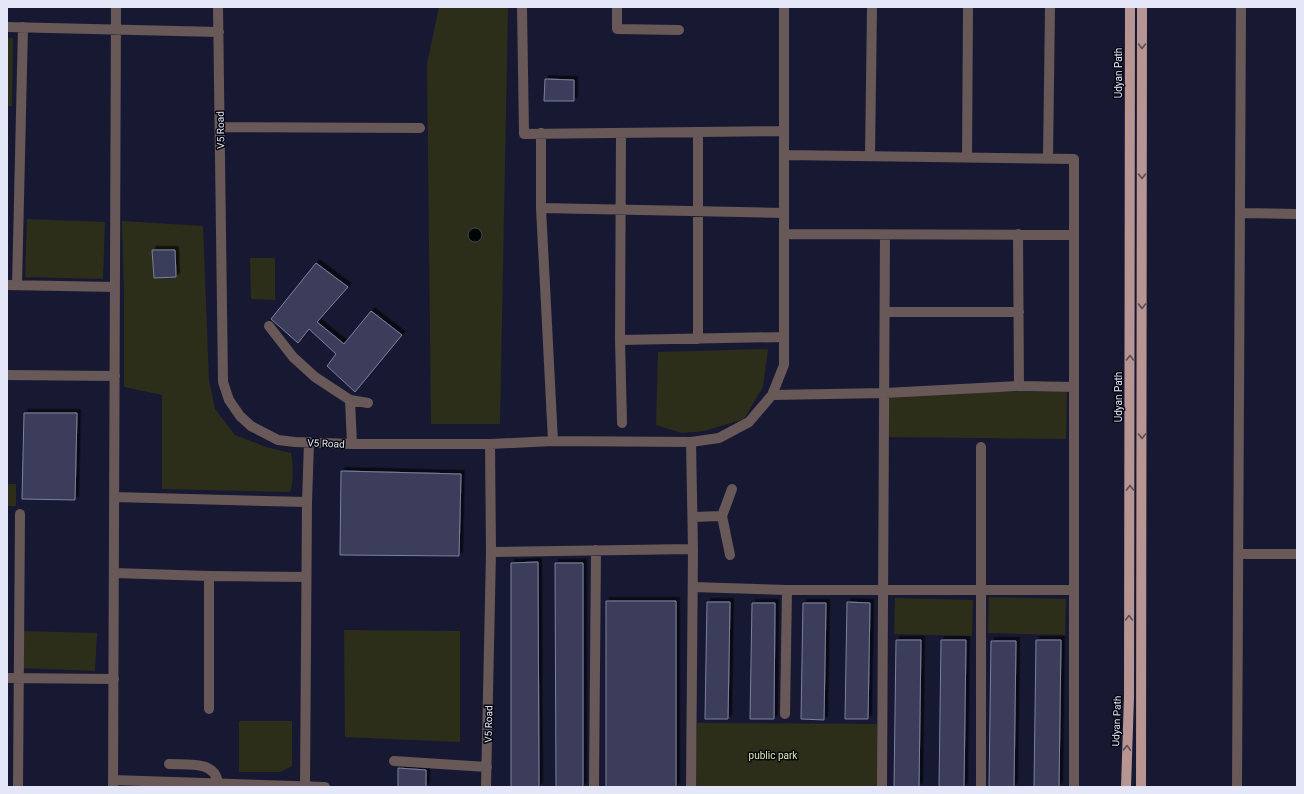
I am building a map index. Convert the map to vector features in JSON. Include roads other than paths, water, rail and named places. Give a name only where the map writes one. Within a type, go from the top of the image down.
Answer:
[{"type":"main road","name":"Udyan Path","points":[[1126,787],[1129,697],[1130,7]]},
{"type":"main road","points":[[1142,7],[1143,785]]},
{"type":"street","points":[[116,7],[113,783],[218,783],[325,786]]},
{"type":"street","name":"V5 Road","points":[[218,7],[223,382],[229,400],[240,416],[251,426],[278,440],[352,444],[490,444],[491,552],[486,787]]},
{"type":"street","points":[[522,7],[524,134],[784,131]]},
{"type":"street","points":[[617,7],[617,29],[679,30]]},
{"type":"street","points":[[490,444],[553,441],[691,442],[719,438],[749,422],[772,395],[784,365],[784,7]]},
{"type":"street","points":[[870,156],[872,7]]},
{"type":"street","points":[[968,7],[968,157]]},
{"type":"street","points":[[1048,158],[1050,7]]},
{"type":"street","points":[[1237,787],[1241,7]]},
{"type":"street","points":[[7,27],[219,32]]},
{"type":"street","points":[[23,27],[12,285],[115,287]]},
{"type":"street","points":[[220,127],[420,128]]},
{"type":"street","points":[[698,132],[698,339]]},
{"type":"street","points":[[541,133],[541,208],[553,441]]},
{"type":"street","points":[[621,133],[620,340],[622,423]]},
{"type":"street","points":[[784,154],[1074,158],[1074,787]]},
{"type":"street","points":[[541,208],[784,213]]},
{"type":"street","points":[[1240,213],[1297,214]]},
{"type":"street","points":[[784,234],[1074,235]]},
{"type":"street","points":[[882,787],[885,234]]},
{"type":"street","points":[[1018,234],[1019,386]]},
{"type":"street","points":[[885,312],[1019,312]]},
{"type":"street","points":[[269,326],[293,357],[315,377],[350,400],[368,403]]},
{"type":"street","points":[[620,340],[784,338]]},
{"type":"street","points":[[7,375],[115,376]]},
{"type":"street","points":[[772,395],[884,393],[1019,386],[1074,387]]},
{"type":"street","points":[[350,400],[352,444]]},
{"type":"street","points":[[305,785],[306,577],[309,442]]},
{"type":"street","points":[[691,442],[693,549],[691,787]]},
{"type":"street","points":[[981,447],[981,787]]},
{"type":"street","points":[[730,555],[722,516],[732,489]]},
{"type":"street","points":[[114,497],[307,502]]},
{"type":"street","points":[[18,787],[20,514]]},
{"type":"street","points":[[692,517],[722,516]]},
{"type":"street","points":[[491,552],[693,549]]},
{"type":"street","points":[[594,787],[596,550]]},
{"type":"street","points":[[1238,554],[1297,554]]},
{"type":"street","points":[[114,572],[209,576],[306,577]]},
{"type":"street","points":[[209,576],[209,709]]},
{"type":"street","points":[[693,587],[787,590],[1074,590]]},
{"type":"street","points":[[785,714],[787,590]]},
{"type":"street","points":[[7,678],[114,679]]},
{"type":"street","points":[[394,761],[487,767]]},
{"type":"street","points":[[169,764],[206,766],[215,774],[218,783]]},
{"type":"park label","name":"public park","points":[[773,755]]}]
